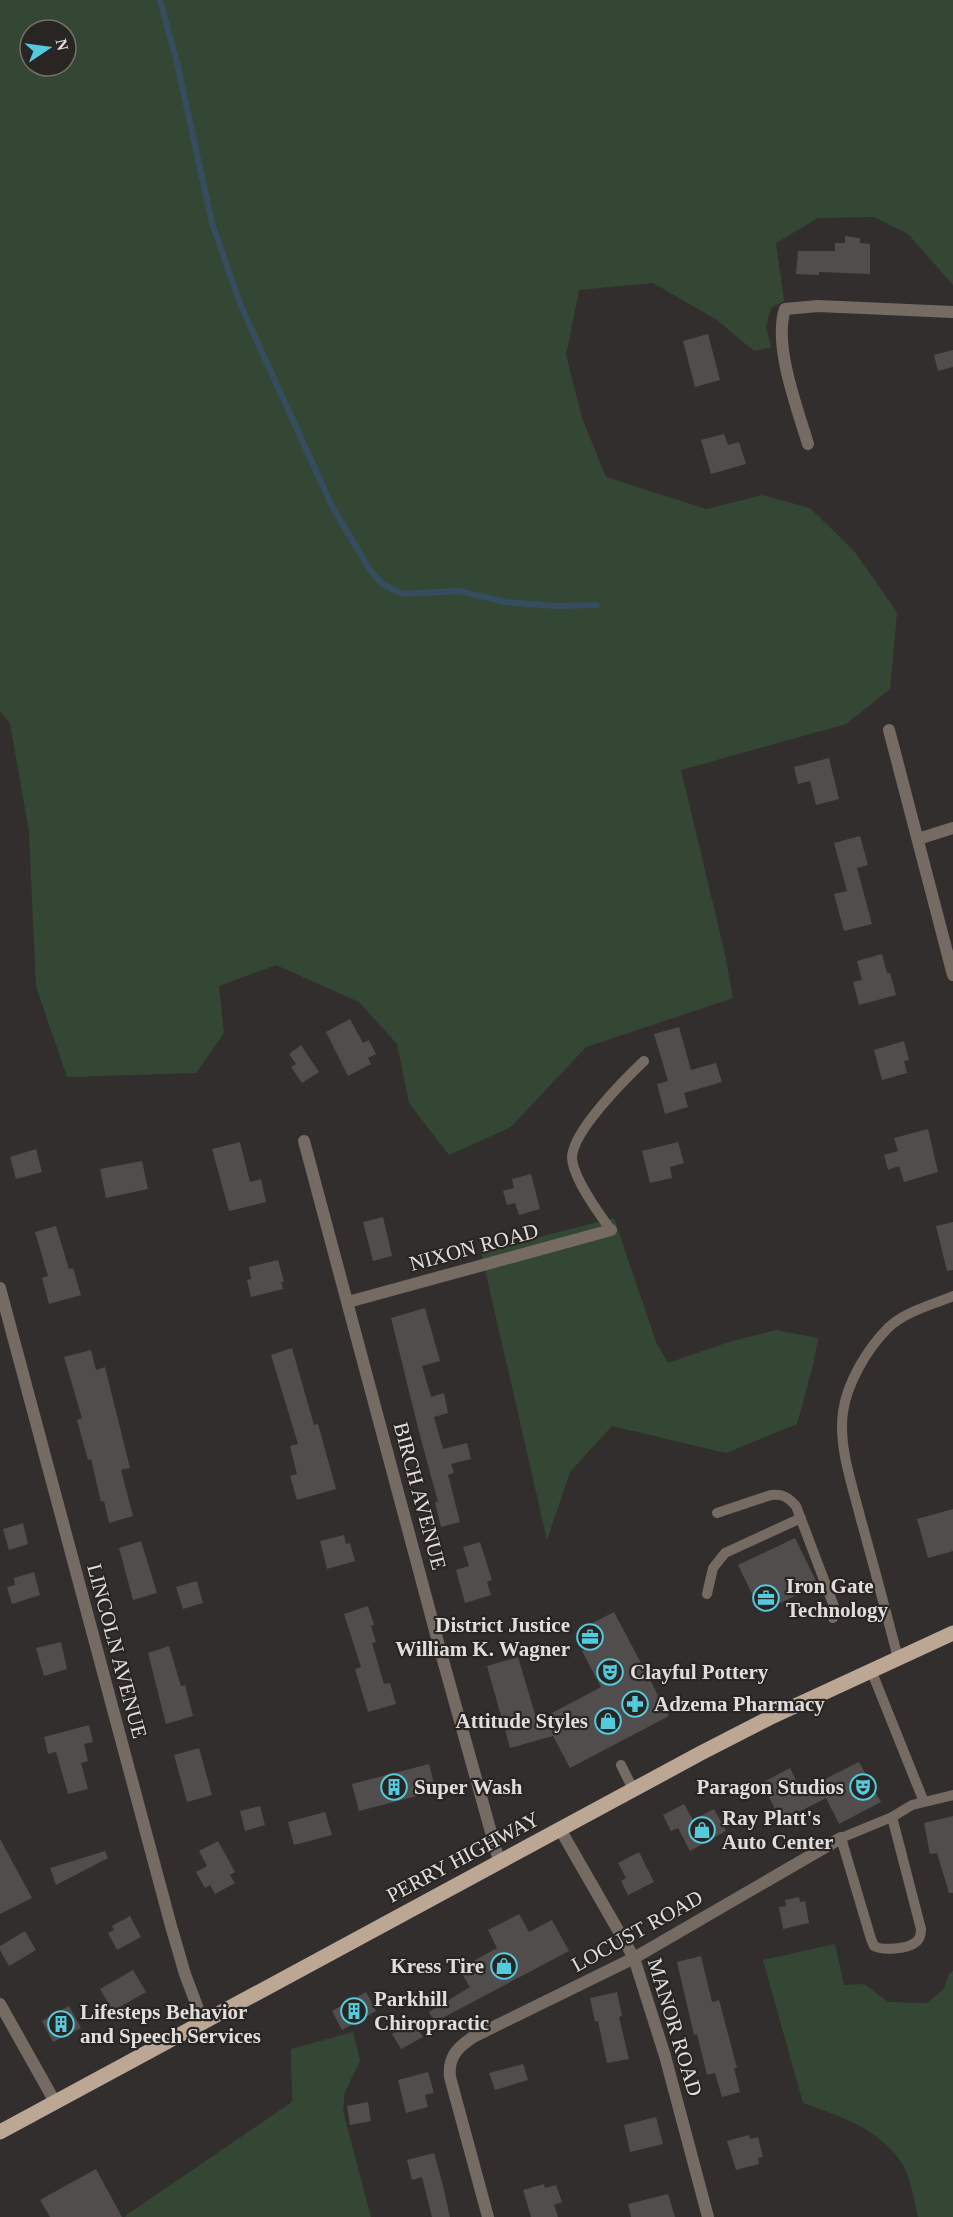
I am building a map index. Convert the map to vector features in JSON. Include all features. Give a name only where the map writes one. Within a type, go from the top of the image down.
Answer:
[{"type":"main road","name":"PERRY HIGHWAY","points":[[0,2132],[633,1789],[769,1719],[953,1633]]},
{"type":"street","points":[[808,444],[782,344],[781,320],[785,309],[811,305],[953,312]]},
{"type":"street","points":[[889,730],[953,975]]},
{"type":"street","points":[[918,839],[953,828]]},
{"type":"street","name":"BIRCH AVENUE","points":[[304,1141],[499,1861]]},
{"type":"street","name":"NIXON ROAD","points":[[348,1302],[610,1230]]},
{"type":"street","name":"LINCOLN AVENUE","points":[[0,1288],[171,1926],[185,1974],[203,2022]]},
{"type":"street","name":"MANOR ROAD","points":[[560,1828],[634,1958],[665,2056],[708,2217]]},
{"type":"street","name":"LOCUST ROAD","points":[[488,2217],[450,2077],[449,2065],[452,2056],[462,2045],[473,2037],[634,1958],[841,1838]]},
{"type":"street","points":[[0,2004],[55,2103]]},
{"type":"lane","points":[[610,1230],[579,1180],[572,1157],[575,1145],[586,1126],[613,1093],[644,1061]]},
{"type":"lane","points":[[898,1658],[855,1496],[844,1446],[843,1413],[850,1389],[863,1360],[887,1329],[900,1319],[953,1296]]},
{"type":"lane","points":[[717,1513],[771,1495],[780,1494],[788,1497],[796,1506],[835,1609],[833,1618]]},
{"type":"lane","points":[[707,1594],[713,1568],[725,1553],[801,1518]]},
{"type":"lane","points":[[871,1670],[924,1802]]},
{"type":"lane","points":[[621,1765],[633,1789]]},
{"type":"lane","points":[[892,1817],[921,1929],[918,1942],[913,1945],[885,1950],[874,1946],[841,1838],[892,1817],[912,1805],[953,1795]]},
{"type":"green space","points":[[0,0],[953,0],[953,285],[908,234],[874,217],[818,218],[776,243],[784,301],[771,308],[766,327],[771,347],[754,351],[717,320],[653,283],[579,290],[566,355],[582,418],[606,477],[706,509],[762,495],[810,508],[854,551],[897,612],[890,689],[846,724],[681,770],[724,950],[733,998],[586,1047],[511,1127],[449,1155],[409,1103],[397,1044],[359,1002],[276,965],[219,986],[224,1033],[196,1073],[67,1077],[36,987],[29,832],[10,723],[0,711]]},
{"type":"green space","points":[[614,1218],[656,1342],[668,1363],[726,1343],[776,1330],[818,1338],[813,1365],[797,1424],[726,1453],[612,1426],[570,1472],[547,1540],[481,1252]]},
{"type":"green space","points":[[835,1944],[844,1985],[864,1984],[888,2002],[927,2003],[944,1989],[949,1974],[953,1971],[953,2217],[918,2217],[908,2175],[902,2163],[882,2141],[857,2125],[803,2103],[763,1960]]},
{"type":"green space","points":[[353,2032],[360,2061],[345,2092],[343,2111],[371,2217],[125,2216],[292,2102],[291,2049]]},
{"type":"building","points":[[845,236],[860,238],[860,243],[870,244],[870,274],[819,272],[819,275],[796,274],[798,251],[835,251],[835,243],[845,243]]},
{"type":"building","points":[[708,334],[720,380],[695,387],[683,341]]},
{"type":"building","points":[[953,350],[953,367],[938,371],[934,355]]},
{"type":"building","points":[[724,434],[728,445],[739,442],[746,464],[711,474],[701,440]]},
{"type":"building","points":[[829,758],[839,799],[816,805],[810,781],[798,784],[794,767]]},
{"type":"building","points":[[860,836],[868,865],[857,868],[872,924],[844,931],[834,894],[847,891],[834,843]]},
{"type":"building","points":[[882,954],[896,995],[859,1005],[853,982],[862,980],[857,961]]},
{"type":"building","points":[[350,1019],[363,1043],[369,1040],[376,1054],[368,1058],[371,1064],[348,1076],[326,1032]]},
{"type":"building","points":[[679,1027],[691,1070],[716,1063],[722,1082],[684,1093],[688,1107],[665,1114],[657,1084],[668,1081],[654,1034]]},
{"type":"building","points":[[904,1041],[909,1060],[904,1061],[907,1073],[882,1080],[874,1050]]},
{"type":"building","points":[[301,1045],[319,1072],[302,1083],[291,1067],[296,1064],[289,1054]]},
{"type":"building","points":[[928,1129],[938,1172],[904,1182],[899,1166],[888,1170],[884,1155],[898,1151],[894,1138]]},
{"type":"building","points":[[240,1142],[250,1182],[261,1179],[266,1202],[229,1211],[212,1149]]},
{"type":"building","points":[[678,1142],[684,1163],[670,1167],[672,1178],[650,1183],[642,1151]]},
{"type":"building","points":[[36,1149],[42,1172],[16,1179],[10,1157]]},
{"type":"building","points":[[142,1161],[148,1189],[106,1198],[100,1169]]},
{"type":"building","points":[[531,1174],[540,1209],[519,1215],[515,1203],[507,1205],[503,1191],[514,1188],[512,1179]]},
{"type":"building","points":[[383,1217],[392,1256],[373,1261],[363,1222]]},
{"type":"building","points":[[953,1222],[953,1270],[947,1271],[936,1226]]},
{"type":"building","points":[[56,1226],[69,1269],[73,1268],[81,1295],[49,1304],[42,1278],[48,1276],[35,1232]]},
{"type":"building","points":[[278,1260],[284,1282],[281,1282],[283,1289],[251,1297],[247,1280],[251,1279],[249,1267]]},
{"type":"building","points":[[425,1308],[440,1361],[422,1366],[431,1397],[444,1393],[448,1413],[434,1417],[443,1449],[467,1443],[471,1459],[451,1464],[454,1473],[448,1475],[460,1522],[441,1527],[435,1502],[438,1502],[391,1318]]},
{"type":"building","points":[[292,1348],[314,1425],[318,1424],[336,1489],[297,1500],[290,1476],[297,1474],[290,1446],[298,1444],[271,1355]]},
{"type":"building","points":[[91,1350],[96,1370],[105,1367],[130,1468],[121,1470],[133,1516],[109,1523],[77,1420],[82,1418],[64,1357]]},
{"type":"building","points":[[953,1509],[953,1551],[928,1558],[917,1519]]},
{"type":"building","points":[[23,1523],[28,1544],[9,1550],[3,1529]]},
{"type":"building","points":[[344,1535],[346,1544],[350,1543],[355,1561],[327,1569],[320,1541]]},
{"type":"building","points":[[795,1538],[818,1585],[761,1612],[738,1565]]},
{"type":"building","points":[[141,1541],[157,1593],[133,1600],[119,1548]]},
{"type":"building","points":[[480,1542],[492,1580],[487,1582],[491,1595],[465,1603],[456,1570],[469,1566],[463,1547]]},
{"type":"building","points":[[34,1572],[40,1595],[12,1604],[7,1587],[15,1585],[14,1578]]},
{"type":"building","points":[[197,1581],[203,1603],[183,1609],[176,1587]]},
{"type":"building","points":[[368,1606],[376,1642],[372,1643],[384,1684],[390,1683],[396,1704],[368,1712],[355,1669],[361,1667],[344,1614]]},
{"type":"building","points":[[614,1612],[669,1716],[570,1768],[553,1736],[510,1748],[487,1666],[518,1657],[537,1721],[601,1687],[582,1651],[588,1648],[579,1630]]},
{"type":"building","points":[[61,1642],[67,1669],[44,1676],[36,1648]]},
{"type":"building","points":[[169,1646],[181,1686],[185,1685],[193,1716],[166,1724],[148,1653]]},
{"type":"building","points":[[89,1725],[93,1742],[84,1744],[88,1761],[81,1763],[88,1789],[68,1794],[56,1752],[48,1754],[44,1737]]},
{"type":"building","points":[[199,1748],[212,1795],[187,1802],[174,1755]]},
{"type":"building","points":[[859,1762],[881,1802],[839,1824],[826,1798],[781,1821],[762,1783],[790,1768],[801,1791]]},
{"type":"building","name":"Super Wash","points":[[429,1764],[436,1791],[359,1811],[352,1784]]},
{"type":"building","name":"Ray Platt's Auto Center","points":[[684,1804],[693,1820],[714,1809],[726,1831],[690,1851],[678,1828],[671,1831],[663,1815]]},
{"type":"building","points":[[260,1806],[265,1825],[245,1831],[240,1811]]},
{"type":"building","points":[[325,1812],[332,1835],[294,1845],[288,1822]]},
{"type":"building","points":[[953,1816],[953,1893],[949,1893],[937,1853],[930,1854],[924,1823]]},
{"type":"building","points":[[0,1839],[32,1898],[0,1914]]},
{"type":"building","points":[[218,1841],[235,1872],[230,1875],[235,1883],[215,1894],[210,1885],[205,1888],[196,1872],[207,1866],[199,1851]]},
{"type":"building","points":[[105,1851],[108,1858],[56,1885],[50,1868]]},
{"type":"building","points":[[639,1852],[654,1882],[628,1895],[621,1881],[626,1878],[618,1863]]},
{"type":"building","points":[[799,1897],[800,1902],[805,1901],[809,1923],[783,1929],[779,1907],[786,1906],[785,1900]]},
{"type":"building","name":"Kress Tire","points":[[519,1914],[529,1932],[552,1920],[569,1951],[435,2022],[429,2012],[470,1987],[459,1969],[497,1948],[488,1930]]},
{"type":"building","points":[[130,1916],[141,1937],[117,1950],[108,1933],[114,1930],[112,1926]]},
{"type":"building","points":[[25,1931],[36,1950],[9,1966],[0,1946]]},
{"type":"building","points":[[701,1956],[712,2002],[719,2000],[737,2068],[734,2068],[740,2092],[722,2097],[715,2073],[707,2075],[697,2034],[694,2035],[677,1962]]},
{"type":"building","points":[[133,1970],[146,1992],[113,2011],[100,1989]]},
{"type":"building","name":"Parkhill Chiropractic","points":[[366,1992],[376,2011],[342,2030],[332,2011]]},
{"type":"building","points":[[617,1992],[622,2016],[619,2017],[629,2059],[607,2063],[598,2021],[595,2022],[590,1998]]},
{"type":"building","name":"Lifesteps Behavior and Speech Services","points":[[69,2006],[81,2028],[53,2042],[42,2021]]},
{"type":"building","points":[[413,2021],[423,2037],[401,2049],[392,2034]]},
{"type":"building","points":[[523,2064],[528,2080],[495,2090],[489,2073]]},
{"type":"building","points":[[428,2072],[434,2093],[425,2095],[428,2107],[406,2113],[398,2080]]},
{"type":"building","points":[[368,2102],[371,2121],[350,2125],[347,2106]]},
{"type":"building","points":[[656,2117],[663,2144],[630,2152],[624,2125]]},
{"type":"building","points":[[749,2135],[750,2139],[758,2137],[763,2157],[758,2158],[759,2164],[736,2170],[727,2141]]},
{"type":"building","points":[[434,2153],[450,2217],[432,2217],[422,2177],[412,2180],[407,2160]]},
{"type":"building","points":[[96,2169],[122,2217],[50,2217],[40,2200]]},
{"type":"building","points":[[544,2184],[545,2188],[556,2185],[562,2202],[554,2205],[558,2217],[531,2217],[523,2190]]},
{"type":"building","points":[[668,2194],[675,2217],[631,2217],[628,2204]]},
{"type":"waterway","points":[[160,0],[177,63],[212,223],[241,306],[331,504],[369,569],[382,584],[403,594],[458,591],[506,602],[555,606],[597,605]]},
{"type":"place","name":"Iron Gate Technology","points":[[766,1598]]},
{"type":"place","name":"District Justice William K. Wagner","points":[[590,1637]]},
{"type":"place","name":"Clayful Pottery","points":[[610,1672]]},
{"type":"place","name":"Adzema Pharmacy","points":[[635,1704]]},
{"type":"place","name":"Attitude Styles","points":[[608,1721]]},
{"type":"place","name":"Super Wash","points":[[394,1787]]},
{"type":"place","name":"Paragon Studios","points":[[863,1787]]},
{"type":"place","name":"Ray Platt's Auto Center","points":[[702,1830]]},
{"type":"place","name":"Kress Tire","points":[[504,1966]]},
{"type":"place","name":"Parkhill Chiropractic","points":[[354,2011]]},
{"type":"place","name":"Lifesteps Behavior and Speech Services","points":[[61,2024]]}]
